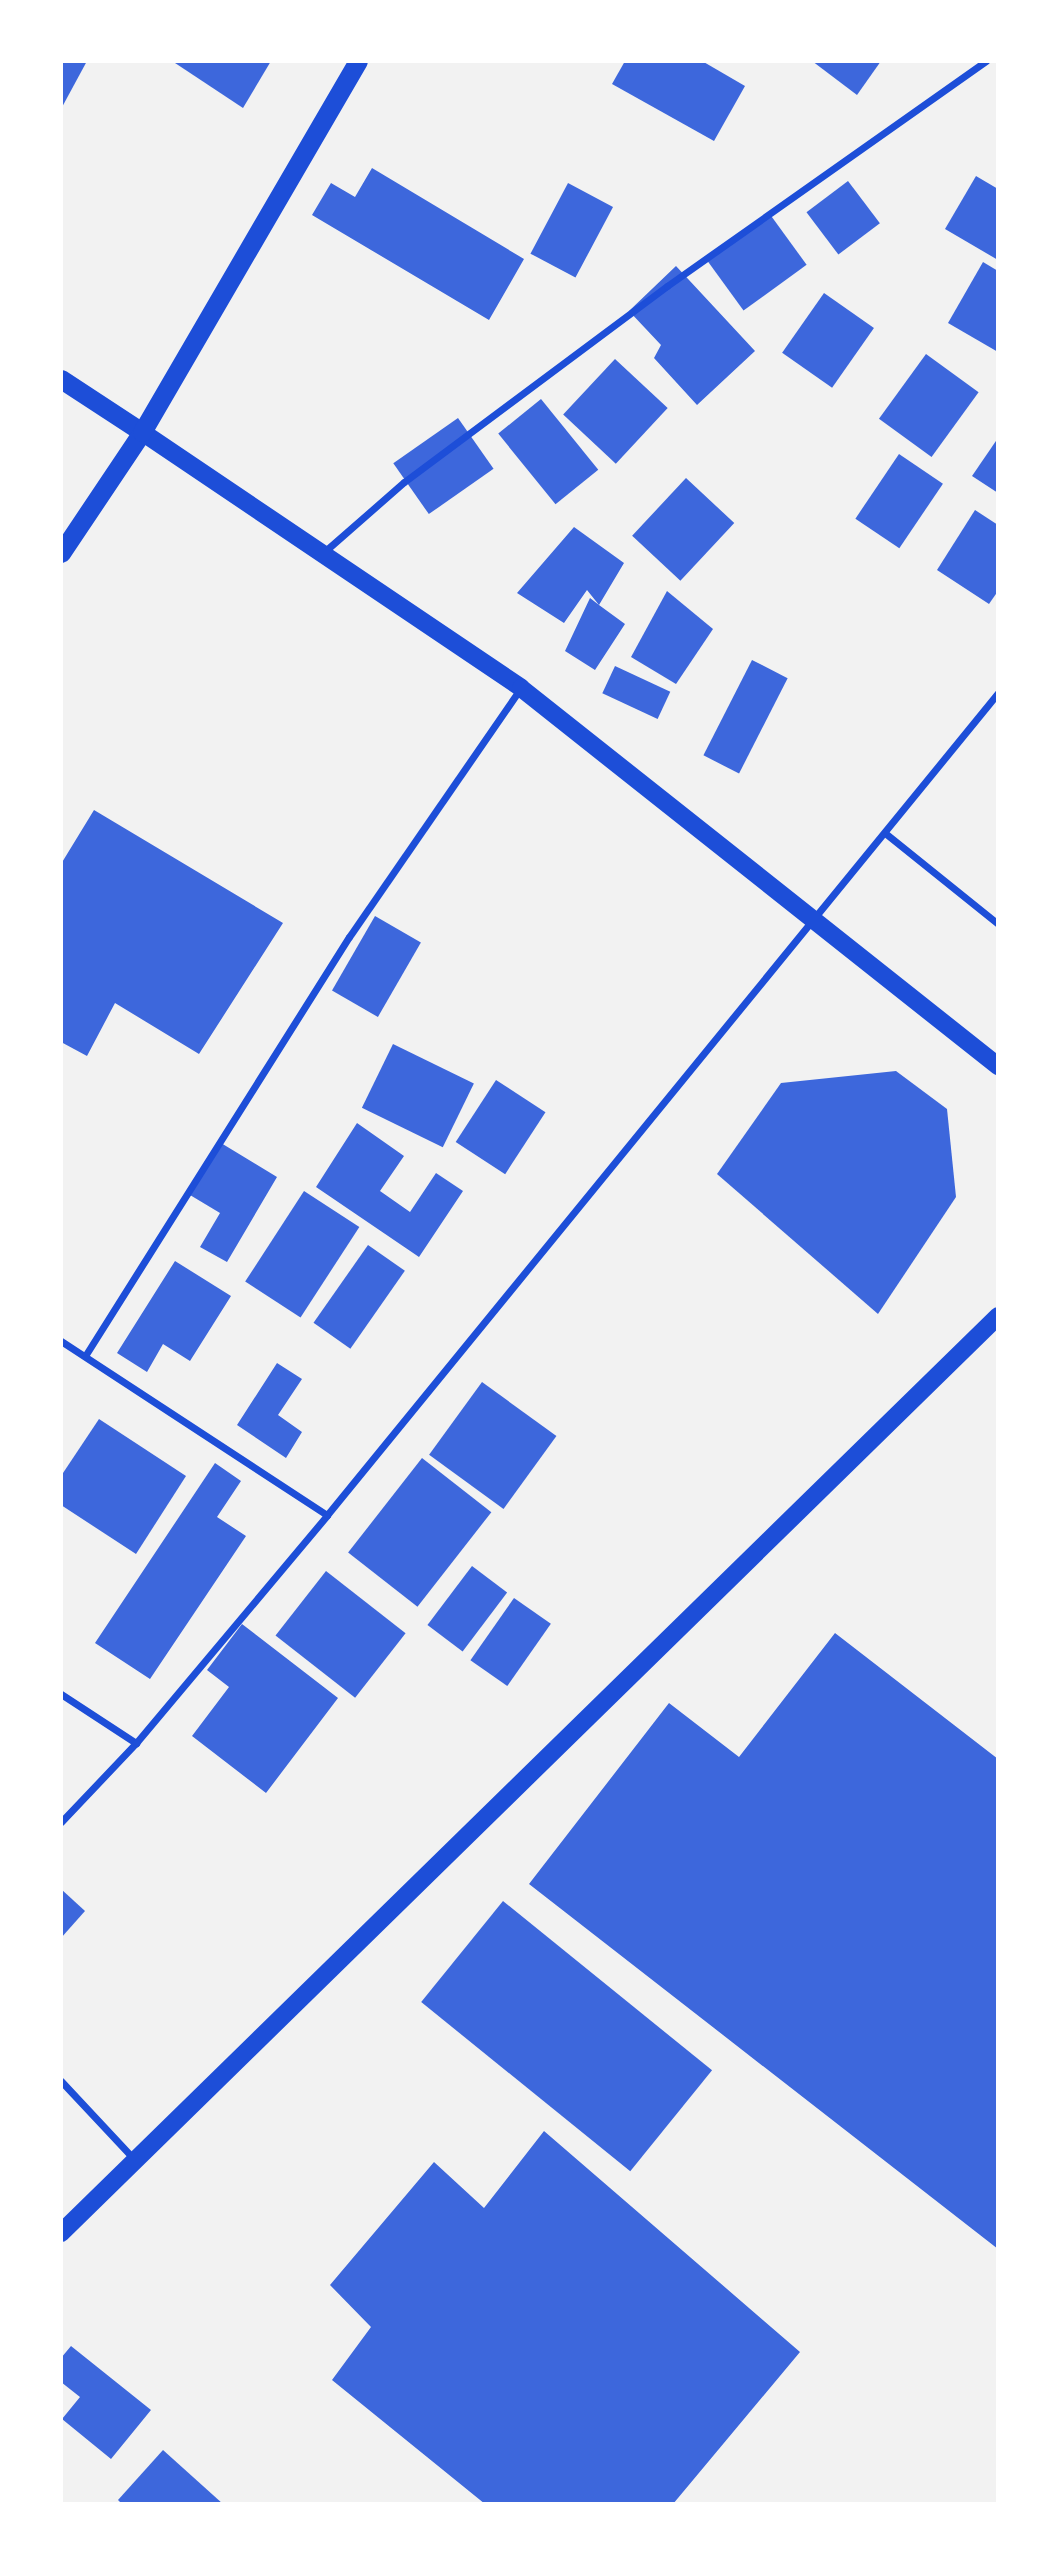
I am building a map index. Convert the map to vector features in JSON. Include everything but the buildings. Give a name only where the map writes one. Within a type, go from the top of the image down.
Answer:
[{"type":"highway","points":[[61,552],[142,432],[358,61]]},
{"type":"highway","points":[[61,379],[142,432]]},
{"type":"main road","points":[[142,432],[520,688],[998,1066]]},
{"type":"main road","points":[[61,2233],[998,1316]]},
{"type":"street","points":[[324,553],[404,482],[667,286],[986,61]]},
{"type":"street","points":[[85,1356],[349,937],[520,688]]},
{"type":"street","points":[[61,1822],[136,1743],[327,1515],[998,693]]},
{"type":"street","points":[[885,833],[998,924]]},
{"type":"street","points":[[61,1341],[327,1515]]},
{"type":"street","points":[[61,1694],[136,1743]]},
{"type":"street","points":[[61,2081],[136,2161]]}]
